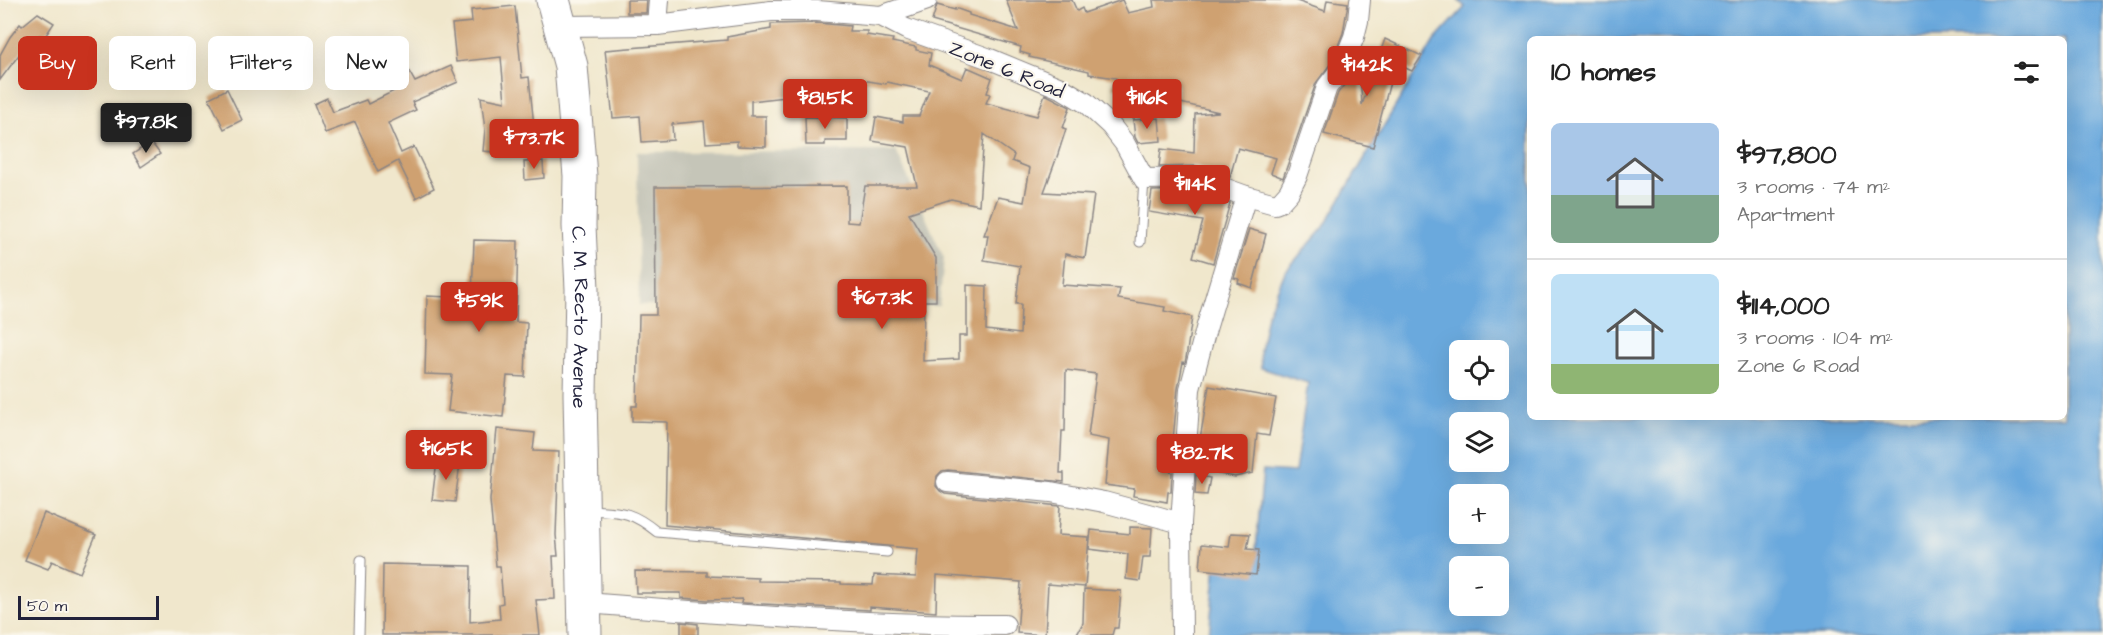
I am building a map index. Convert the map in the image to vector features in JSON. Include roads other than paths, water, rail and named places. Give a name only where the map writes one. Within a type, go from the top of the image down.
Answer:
[{"type":"highway","name":"C. M. Recto Avenue","points":[[556,13],[571,66],[580,176],[585,619]]},
{"type":"street","points":[[657,25],[659,0]]},
{"type":"street","points":[[880,16],[927,0]]},
{"type":"street","points":[[1144,179],[1196,178],[1246,196],[1275,204],[1280,202],[1289,192],[1297,176],[1327,87],[1341,69],[1354,37],[1359,21],[1360,0]]},
{"type":"street","name":"Zone 6 Road","points":[[556,13],[657,25],[771,11],[817,11],[880,16],[906,29],[990,59],[1052,85],[1086,103],[1111,126],[1125,144],[1144,179]]},
{"type":"street","points":[[1182,635],[1181,523],[1190,389],[1246,196]]},
{"type":"street","points":[[947,482],[1051,492],[1104,502],[1181,523]]},
{"type":"street","points":[[585,619],[1005,625]]},
{"type":"lane","points":[[1140,242],[1144,179]]},
{"type":"lane","points":[[582,510],[626,512],[640,518],[657,532],[887,552]]},
{"type":"lane","points":[[359,635],[361,560]]},
{"type":"water","points":[[1458,0],[2103,0],[2103,635],[1209,635],[1217,555],[1255,561],[1263,470],[1295,472],[1308,383],[1261,368],[1260,351],[1267,315],[1285,272],[1324,227],[1434,41],[1465,7]]}]
